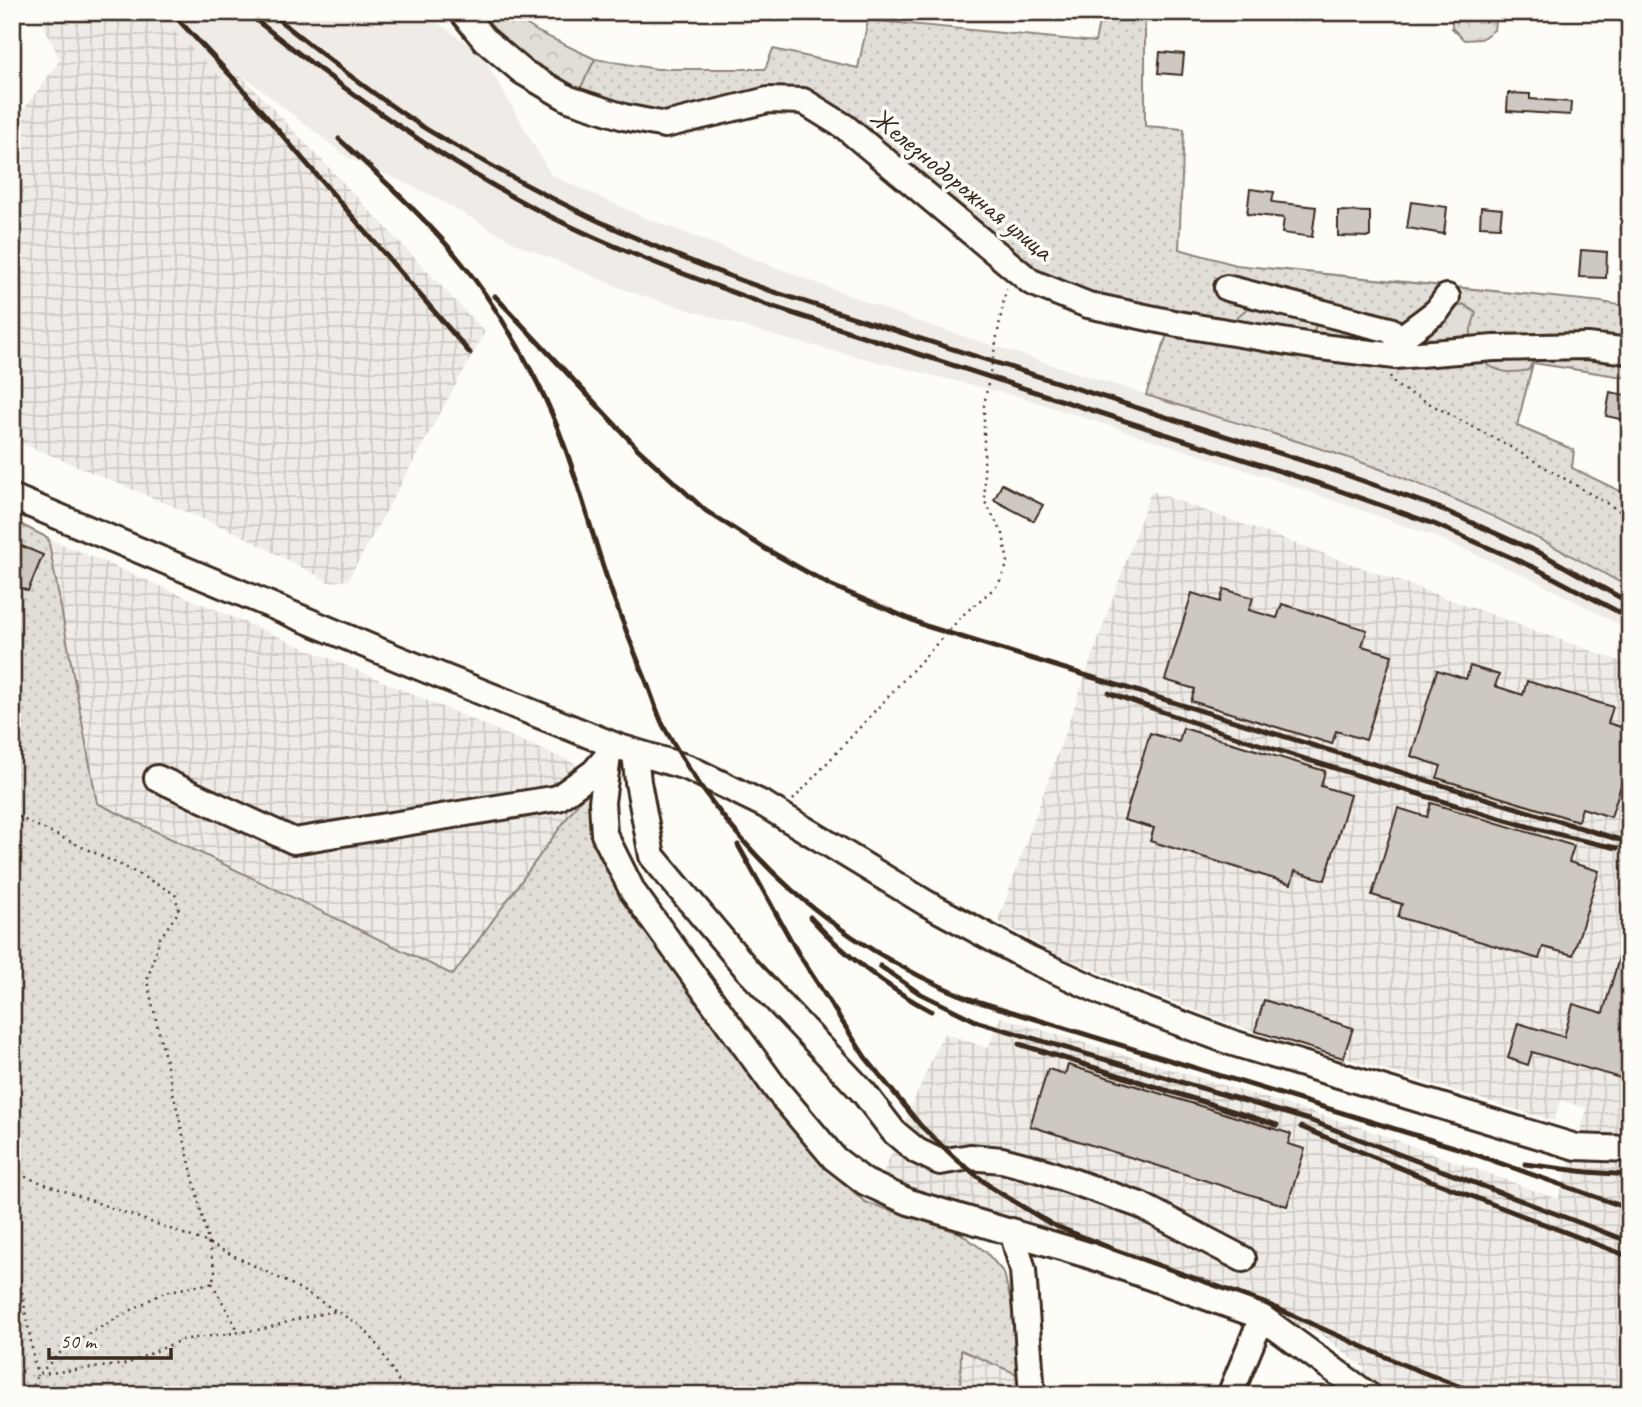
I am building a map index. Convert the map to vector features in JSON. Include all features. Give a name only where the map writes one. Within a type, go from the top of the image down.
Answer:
[{"type":"street","name":"Железнодорожная улица","points":[[462,12],[484,39],[523,72],[569,99],[624,117],[665,125],[768,100],[803,101],[845,127],[1031,282],[1088,305],[1178,324],[1314,346],[1587,346],[1630,351]]},
{"type":"street","points":[[1227,288],[1390,330],[1397,348],[1437,311],[1447,297]]},
{"type":"street","points":[[12,497],[620,752],[689,768],[780,814],[926,903],[1030,958],[1121,1001],[1233,1043],[1576,1147],[1630,1149]]},
{"type":"street","points":[[157,778],[294,841],[558,798],[620,752]]},
{"type":"street","points":[[620,752],[602,802],[604,834],[619,867],[634,892],[768,1078],[834,1158],[865,1182],[909,1202],[1088,1255],[1260,1316],[1368,1395]]},
{"type":"street","points":[[620,752],[638,782],[652,856],[747,969],[864,1093],[894,1132],[917,1151],[940,1162],[970,1157],[1002,1160],[1040,1170],[1140,1205],[1243,1259]]},
{"type":"street","points":[[1012,1231],[1023,1270],[1032,1395]]},
{"type":"street","points":[[1230,1395],[1260,1316]]},
{"type":"path","points":[[780,814],[965,613],[998,585],[1008,563],[1003,534],[985,502],[984,405],[996,330],[1011,265]]},
{"type":"path","points":[[1397,348],[1390,376],[1395,385],[1507,445],[1630,517]]},
{"type":"path","points":[[12,814],[129,869],[175,894],[179,911],[160,938],[147,981],[206,1242],[215,1271],[212,1283],[239,1332]]},
{"type":"path","points":[[12,1172],[206,1242],[295,1286],[361,1326],[377,1344],[403,1389],[410,1395]]},
{"type":"path","points":[[12,1237],[37,1375]]},
{"type":"path","points":[[29,1395],[37,1375],[66,1346],[164,1292],[212,1283]]},
{"type":"path","points":[[37,1375],[127,1364],[181,1340],[264,1329],[336,1311]]},
{"type":"shaded area","points":[[37,12],[155,12],[226,82],[237,71],[485,332],[348,580],[329,582],[241,535],[12,439],[12,125],[60,60]]},
{"type":"shaded area","points":[[155,12],[422,12],[481,53],[551,175],[646,218],[919,322],[1379,469],[1467,506],[1601,571],[1630,588],[1630,630],[1528,577],[1431,535],[1276,480],[1020,397],[778,337],[628,291],[519,245],[431,195],[347,157],[237,71],[226,82]]},
{"type":"shaded area","points":[[1151,491],[1622,662],[1630,669],[1630,1395],[1344,1395],[1366,1369],[1320,1334],[1214,1289],[880,1180],[943,1033],[988,1048],[1000,1017],[1360,1127],[1558,1199],[1587,1109],[1561,1100],[1554,1121],[1238,1026],[1055,954],[998,921]]},
{"type":"shaded area","points":[[48,538],[599,774],[453,976],[97,803]]},
{"type":"shaded area","points":[[960,1350],[1019,1375],[1061,1395],[960,1395]]},
{"type":"green space","points":[[474,12],[508,12],[538,32],[595,59],[580,89],[528,64]]},
{"type":"green space","points":[[1101,12],[1145,12],[1145,126],[1184,129],[1179,249],[1236,265],[1630,307],[1630,347],[1398,352],[1095,302],[1042,276],[804,95],[654,117],[580,89],[595,59],[657,69],[765,69],[773,49],[858,68],[868,20],[1095,42]]},
{"type":"green space","points":[[1452,12],[1496,12],[1494,30],[1481,39],[1464,40],[1452,28]]},
{"type":"green space","points":[[1463,304],[1476,313],[1470,345],[1424,342],[1426,326],[1442,326],[1450,311]]},
{"type":"green space","points":[[1249,307],[1265,312],[1300,314],[1317,323],[1311,338],[1252,331],[1236,318]]},
{"type":"green space","points":[[1169,329],[1496,355],[1630,359],[1630,378],[1533,363],[1517,426],[1574,450],[1572,468],[1630,496],[1630,588],[1507,524],[1411,481],[1322,449],[1146,395]]},
{"type":"green space","points":[[1492,348],[1535,355],[1529,370],[1504,372],[1482,361]]},
{"type":"green space","points":[[12,520],[48,538],[97,803],[453,975],[599,774],[602,843],[610,878],[625,900],[838,1178],[865,1202],[960,1233],[986,1252],[1004,1273],[1015,1319],[1019,1375],[961,1350],[960,1395],[12,1395]]},
{"type":"building","points":[[1160,52],[1184,54],[1182,75],[1158,73]]},
{"type":"building","points":[[1508,93],[1530,94],[1530,99],[1571,102],[1570,115],[1507,111]]},
{"type":"building","points":[[1250,189],[1274,192],[1272,202],[1316,207],[1312,237],[1282,233],[1284,218],[1247,214]]},
{"type":"building","points":[[1411,202],[1447,207],[1444,234],[1407,228]]},
{"type":"building","points":[[1481,207],[1502,209],[1500,227],[1480,226]]},
{"type":"building","points":[[1338,211],[1370,212],[1370,237],[1338,236]]},
{"type":"building","points":[[1581,250],[1607,252],[1606,278],[1579,277]]},
{"type":"building","points":[[1610,392],[1630,396],[1630,421],[1606,416]]},
{"type":"building","points":[[1002,484],[1043,505],[1034,521],[994,500]]},
{"type":"building","points":[[12,542],[43,555],[28,591],[12,584]]},
{"type":"building","points":[[1224,589],[1253,598],[1249,610],[1277,618],[1282,604],[1367,630],[1362,646],[1392,655],[1366,740],[1336,731],[1332,744],[1191,701],[1195,689],[1165,680],[1192,593],[1220,602]]},
{"type":"building","points":[[1470,666],[1499,675],[1495,686],[1523,695],[1527,681],[1613,707],[1608,723],[1630,730],[1630,757],[1611,817],[1582,808],[1578,821],[1437,778],[1441,766],[1411,756],[1437,670],[1466,679]]},
{"type":"building","points":[[1183,728],[1325,771],[1321,786],[1350,795],[1325,880],[1295,871],[1291,884],[1150,841],[1154,828],[1124,820],[1150,733],[1179,742]]},
{"type":"building","points":[[1431,803],[1574,846],[1569,862],[1599,871],[1573,955],[1543,947],[1539,959],[1398,917],[1402,904],[1372,895],[1398,808],[1427,817]]},
{"type":"building","points":[[1626,934],[1630,935],[1630,1081],[1532,1052],[1528,1065],[1508,1058],[1518,1023],[1564,1037],[1573,1004],[1603,1013]]},
{"type":"building","points":[[1264,1000],[1353,1028],[1343,1058],[1255,1031]]},
{"type":"building","points":[[1068,1065],[1291,1134],[1288,1144],[1305,1149],[1287,1206],[1030,1126],[1048,1069],[1065,1074]]},
{"type":"railway","points":[[171,12],[233,78],[470,353]]},
{"type":"railway","points":[[246,12],[347,90],[452,161],[526,204],[615,246],[770,306],[1329,487],[1434,524],[1533,567],[1630,618]]},
{"type":"railway","points":[[269,12],[364,86],[430,131],[553,199],[662,249],[774,292],[1332,470],[1439,508],[1542,554],[1630,603]]},
{"type":"railway","points":[[339,139],[440,237],[477,282],[509,331],[537,382],[560,433],[613,596],[663,725],[691,772],[722,815],[755,854],[792,890],[831,922],[874,951],[970,999],[1454,1147],[1630,1209]]},
{"type":"railway","points":[[495,296],[638,449],[706,511],[830,585],[926,626],[1630,843]]},
{"type":"railway","points":[[1109,693],[1412,792],[1539,829],[1617,848]]},
{"type":"railway","points":[[738,845],[798,953],[865,1057],[921,1126],[992,1188],[1051,1224],[1267,1304],[1404,1365],[1482,1395]]},
{"type":"railway","points":[[810,917],[866,969],[931,1011]]},
{"type":"railway","points":[[880,966],[919,993],[978,1022],[1309,1120],[1630,1242]]},
{"type":"railway","points":[[1019,1044],[1277,1125]]},
{"type":"railway","points":[[1301,1127],[1630,1257]]},
{"type":"railway","points":[[1525,1164],[1630,1175]]}]
